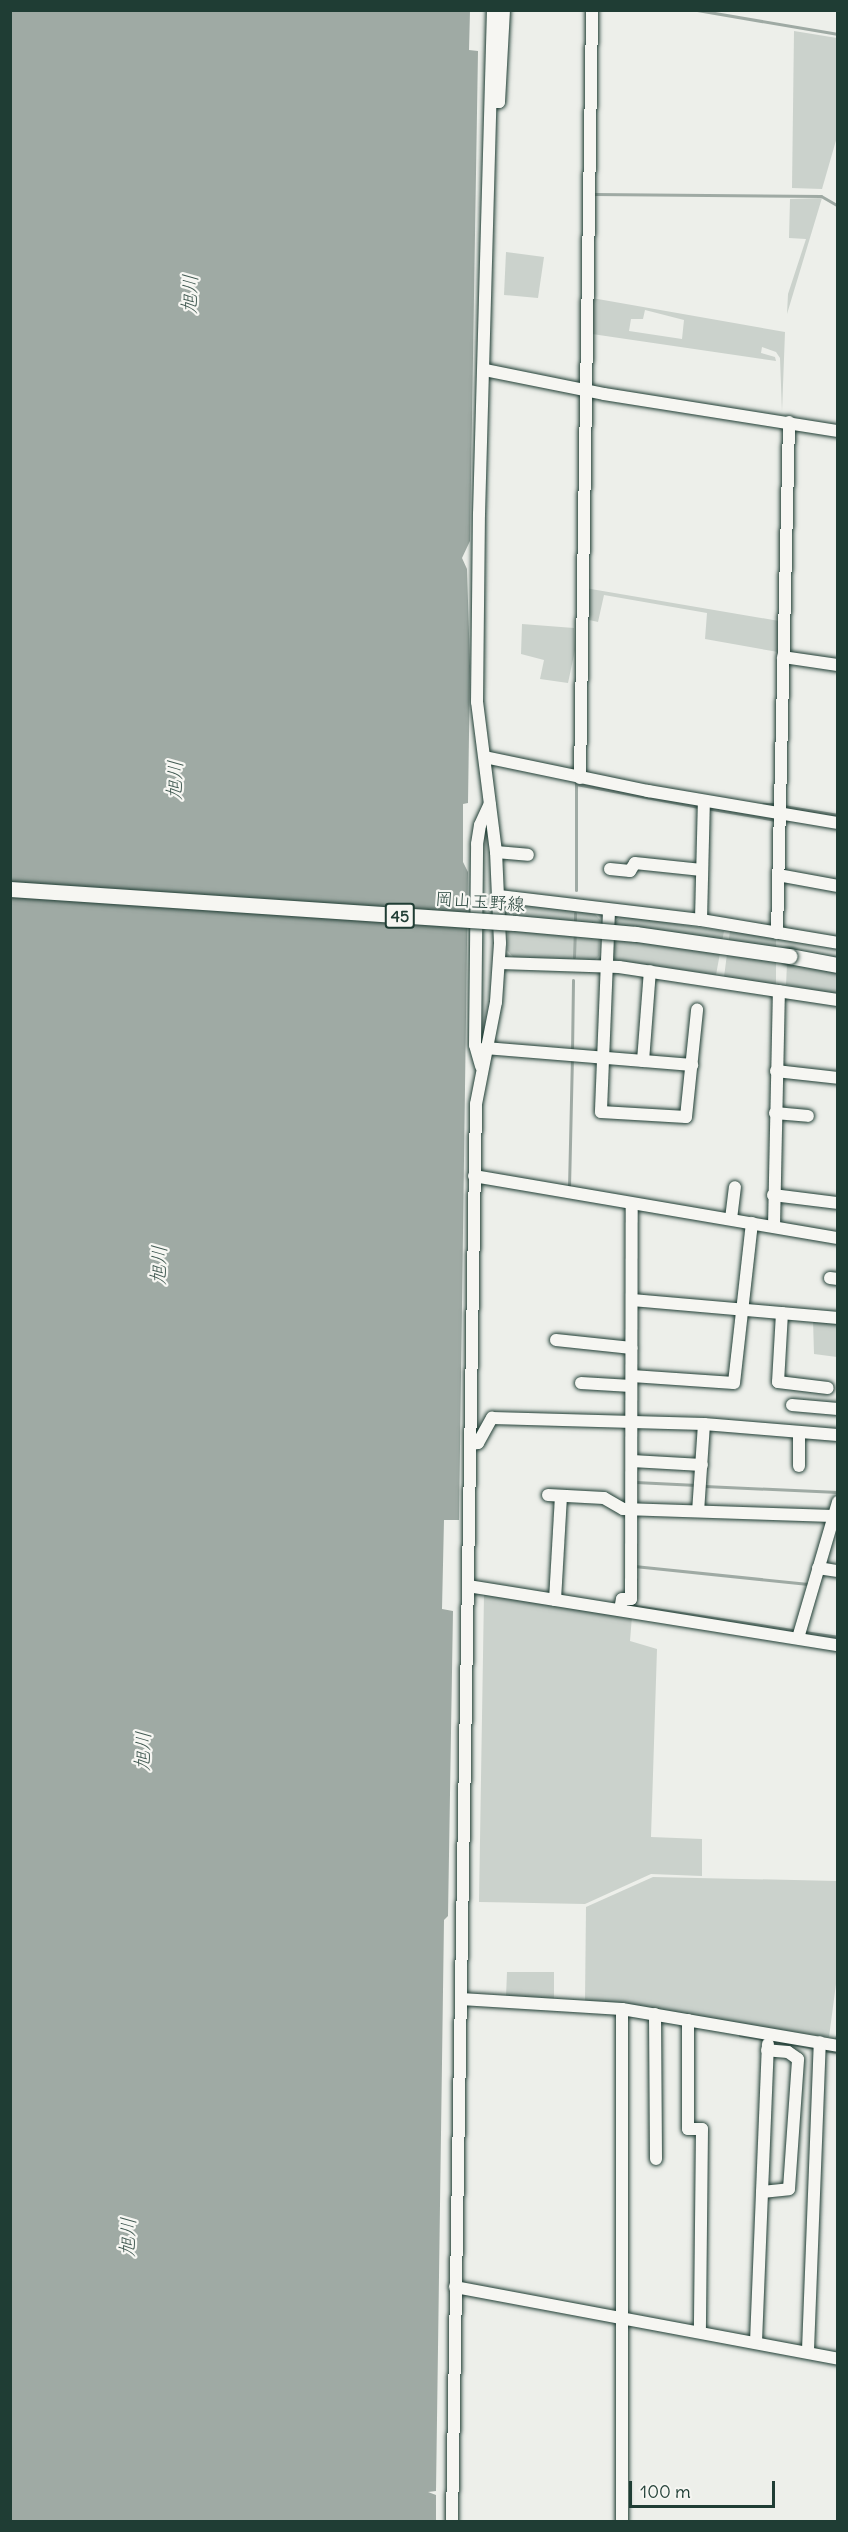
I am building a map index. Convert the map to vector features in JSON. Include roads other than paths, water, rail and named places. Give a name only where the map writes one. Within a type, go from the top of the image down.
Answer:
[{"type":"main road","name":"岡山玉野線","points":[[10,889],[526,924],[636,934],[837,965]]},
{"type":"street","points":[[452,2522],[474,1176],[481,1066],[496,1002],[500,963],[496,852],[477,690],[478,513],[485,370],[493,10]]},
{"type":"street","points":[[491,102],[499,102],[504,10]]},
{"type":"street","points":[[577,777],[592,10]]},
{"type":"street","points":[[485,370],[585,390],[837,431]]},
{"type":"street","points":[[777,933],[789,424]]},
{"type":"street","points":[[783,657],[837,665]]},
{"type":"street","points":[[485,757],[704,805],[780,812],[837,823]]},
{"type":"street","points":[[481,1066],[475,1045],[477,844],[480,825],[490,803]]},
{"type":"street","points":[[701,920],[704,805]]},
{"type":"street","points":[[496,852],[528,855]]},
{"type":"street","points":[[610,869],[630,871],[635,862],[702,870]]},
{"type":"street","points":[[778,875],[837,886]]},
{"type":"street","points":[[498,896],[609,911],[701,920],[837,943]]},
{"type":"street","points":[[609,911],[601,1112],[686,1118],[697,1010]]},
{"type":"street","points":[[500,963],[650,971],[837,1000]]},
{"type":"street","points":[[643,1060],[650,971]]},
{"type":"street","points":[[774,1226],[779,991]]},
{"type":"street","points":[[485,1048],[572,1053],[692,1065]]},
{"type":"street","points":[[776,1071],[837,1078]]},
{"type":"street","points":[[775,1113],[808,1116]]},
{"type":"street","points":[[474,1176],[632,1206],[731,1219],[752,1226],[774,1226],[837,1238]]},
{"type":"street","points":[[731,1219],[735,1187]]},
{"type":"street","points":[[773,1195],[837,1203]]},
{"type":"street","points":[[625,1603],[632,1461],[628,1423],[628,1348],[632,1300],[632,1206]]},
{"type":"street","points":[[581,1383],[734,1383],[740,1309],[752,1226]]},
{"type":"street","points":[[632,1300],[837,1318]]},
{"type":"street","points":[[782,1313],[778,1382],[828,1388]]},
{"type":"street","points":[[556,1340],[628,1348]]},
{"type":"street","points":[[792,1405],[837,1409]]},
{"type":"street","points":[[470,1444],[478,1443],[492,1418],[704,1424],[837,1435]]},
{"type":"street","points":[[698,1511],[704,1424]]},
{"type":"street","points":[[799,1432],[799,1466]]},
{"type":"street","points":[[632,1461],[702,1465]]},
{"type":"street","points":[[555,1600],[554,1496],[604,1498],[628,1509],[833,1516]]},
{"type":"street","points":[[798,1634],[837,1503]]},
{"type":"street","points":[[818,1568],[837,1571]]},
{"type":"street","points":[[468,1586],[555,1600],[625,1603],[798,1634],[837,1645]]},
{"type":"street","points":[[461,1999],[622,2009],[655,2018],[790,2045],[837,2046]]},
{"type":"street","points":[[622,2009],[627,2319],[622,2522]]},
{"type":"street","points":[[655,2018],[656,2159]]},
{"type":"street","points":[[687,2024],[688,2129],[702,2129],[700,2331]]},
{"type":"street","points":[[756,2342],[768,2041]]},
{"type":"street","points":[[762,2192],[789,2189],[798,2059],[790,2045]]},
{"type":"street","points":[[808,2350],[820,2047]]},
{"type":"street","points":[[455,2287],[808,2350],[837,2358]]},
{"type":"water","name":"旭川","points":[[11,11],[470,11],[469,50],[478,51],[470,541],[462,558],[467,569],[470,666],[468,803],[463,804],[463,862],[468,872],[459,1520],[444,1520],[442,1609],[453,1611],[448,1916],[444,1920],[436,2491],[428,2492],[436,2495],[436,2521],[11,2522]]},
{"type":"waterway","points":[[697,10],[838,34]]},
{"type":"waterway","points":[[594,194],[821,196],[838,206]]},
{"type":"waterway","points":[[576,780],[576,890]]},
{"type":"waterway","points":[[576,784],[699,807]]},
{"type":"waterway","points":[[763,804],[777,804]]},
{"type":"waterway","points":[[783,806],[838,815]]},
{"type":"waterway","points":[[706,808],[776,820]]},
{"type":"waterway","points":[[575,913],[575,923]]},
{"type":"waterway","points":[[574,957],[575,933]]},
{"type":"waterway","points":[[572,1053],[573,980]]},
{"type":"waterway","points":[[569,1188],[572,1059]]},
{"type":"waterway","points":[[635,1482],[697,1485]]},
{"type":"waterway","points":[[704,1486],[838,1492]]},
{"type":"waterway","points":[[634,1566],[808,1584]]},
{"type":"waterway","points":[[629,1605],[798,1631]]},
{"type":"waterway","points":[[804,1632],[838,1637]]},
{"type":"waterway","points":[[836,2041],[838,2029]]},
{"type":"waterway","points":[[740,2035],[816,2048]]},
{"type":"waterway","points":[[822,2050],[838,2052]]}]
